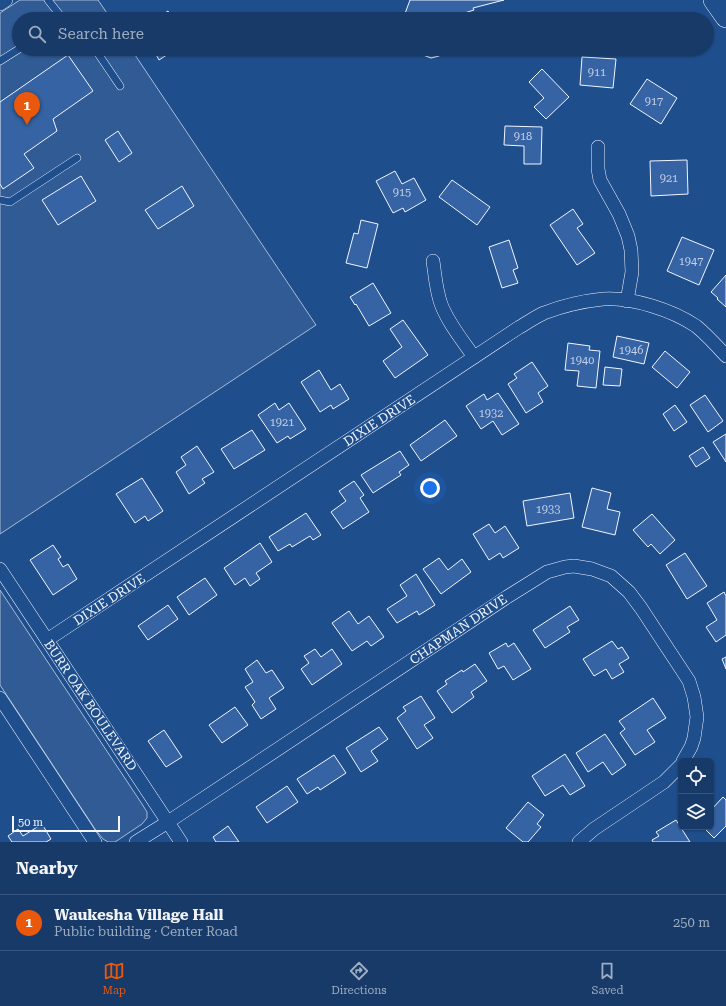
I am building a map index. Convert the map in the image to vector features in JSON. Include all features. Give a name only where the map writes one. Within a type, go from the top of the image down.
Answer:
[{"type":"main road","points":[[714,0],[726,17]]},
{"type":"street","points":[[0,4],[6,0]]},
{"type":"street","points":[[598,147],[598,169],[600,180],[619,214],[628,236],[632,272],[627,301]]},
{"type":"street","points":[[433,261],[437,292],[441,305],[447,317],[474,357]]},
{"type":"street","name":"DIXIE DRIVE","points":[[47,640],[518,328],[544,313],[576,303],[604,299],[650,305],[684,319],[696,327],[726,356]]},
{"type":"street","name":"CHAPMAN DRIVE","points":[[136,842],[507,596],[547,572],[564,567],[592,569],[611,576],[629,592],[688,681],[694,697],[697,717],[694,738],[685,758]]},
{"type":"street","name":"BURR OAK BOULEVARD","points":[[0,569],[181,842]]},
{"type":"street","points":[[0,698],[95,842]]},
{"type":"street","points":[[579,842],[594,829],[664,782],[678,768]]},
{"type":"lane","points":[[48,0],[57,12]]},
{"type":"lane","points":[[0,61],[12,53]]},
{"type":"lane","points":[[100,56],[120,86]]},
{"type":"lane","points":[[0,200],[10,202],[77,158]]},
{"type":"shaded area","points":[[20,0],[98,0],[106,12],[12,12],[12,56],[136,56],[316,325],[0,534],[0,13]]},
{"type":"shaded area","points":[[0,590],[147,812],[147,818],[142,824],[115,842],[108,842],[103,839],[95,829],[0,685]]},
{"type":"building","points":[[410,0],[504,0],[473,8],[474,10],[468,12],[406,12]]},
{"type":"building","points":[[67,56],[69,56],[93,91],[53,119],[57,131],[24,154],[34,168],[3,189],[0,184],[0,102]]},
{"type":"building","points":[[157,56],[165,56],[159,60]]},
{"type":"building","points":[[426,56],[439,56],[431,58]]},
{"type":"building","points":[[582,57],[616,59],[613,88],[580,85]]},
{"type":"building","points":[[542,69],[569,97],[546,119],[534,107],[544,98],[529,82]]},
{"type":"building","points":[[647,79],[677,98],[661,124],[630,104]]},
{"type":"building","points":[[505,126],[542,127],[541,164],[524,164],[524,146],[504,145]]},
{"type":"building","points":[[118,131],[132,153],[119,162],[105,140]]},
{"type":"building","points":[[687,160],[688,194],[651,196],[650,161]]},
{"type":"building","points":[[395,171],[402,184],[414,178],[426,200],[405,212],[403,208],[393,213],[376,181]]},
{"type":"building","points":[[81,176],[96,201],[58,225],[42,200]]},
{"type":"building","points":[[452,180],[490,207],[477,225],[439,197]]},
{"type":"building","points":[[182,186],[194,206],[158,229],[145,210]]},
{"type":"building","points":[[573,209],[583,224],[577,228],[595,253],[577,265],[550,225]]},
{"type":"building","points":[[361,220],[378,224],[367,268],[346,263],[354,233],[358,234]]},
{"type":"building","points":[[682,237],[714,250],[699,285],[667,271]]},
{"type":"building","points":[[509,240],[518,268],[513,270],[518,283],[502,288],[489,247]]},
{"type":"building","points":[[726,275],[726,307],[711,292]]},
{"type":"building","points":[[373,283],[391,313],[369,326],[350,297]]},
{"type":"building","points":[[403,320],[428,355],[395,378],[383,361],[402,347],[390,329]]},
{"type":"building","points":[[617,336],[649,343],[644,364],[613,357]]},
{"type":"building","points":[[568,343],[590,346],[589,350],[600,351],[596,388],[577,386],[579,371],[565,370]]},
{"type":"building","points":[[665,351],[690,372],[677,388],[652,367]]},
{"type":"building","points":[[532,362],[548,386],[538,393],[543,402],[526,413],[508,384],[517,378],[514,374]]},
{"type":"building","points":[[605,367],[622,369],[620,386],[603,385]]},
{"type":"building","points":[[319,370],[331,390],[340,384],[349,399],[333,409],[331,405],[320,412],[301,382]]},
{"type":"building","points":[[498,393],[519,424],[502,435],[493,421],[481,429],[466,406],[484,394],[487,400]]},
{"type":"building","points":[[705,395],[723,421],[708,432],[690,405]]},
{"type":"building","points":[[275,403],[279,410],[289,403],[306,429],[290,439],[288,436],[277,443],[258,415]]},
{"type":"building","points":[[675,405],[687,422],[674,431],[663,414]]},
{"type":"building","points":[[445,420],[457,436],[421,461],[410,445]]},
{"type":"building","points":[[252,430],[265,450],[234,469],[221,449]]},
{"type":"building","points":[[726,434],[726,462],[713,442]]},
{"type":"building","points":[[197,446],[214,472],[202,479],[205,483],[189,494],[176,472],[186,465],[181,457]]},
{"type":"building","points":[[703,447],[710,458],[696,467],[689,456]]},
{"type":"building","points":[[400,451],[409,465],[399,472],[401,475],[373,493],[361,475]]},
{"type":"building","points":[[142,478],[163,511],[148,521],[145,516],[135,523],[116,494]]},
{"type":"building","points":[[354,481],[364,495],[360,498],[369,512],[343,529],[331,512],[346,501],[339,491]]},
{"type":"building","points":[[592,488],[611,493],[607,509],[620,512],[615,535],[582,527]]},
{"type":"building","points":[[570,493],[574,518],[527,526],[523,501]]},
{"type":"building","points":[[306,513],[321,535],[313,540],[310,536],[292,547],[290,544],[278,551],[269,537]]},
{"type":"building","points":[[652,514],[675,540],[660,554],[651,544],[648,547],[633,530]]},
{"type":"building","points":[[489,524],[495,533],[505,526],[519,548],[503,558],[500,553],[489,560],[473,534]]},
{"type":"building","points":[[260,543],[272,562],[256,573],[260,579],[250,586],[245,578],[235,585],[224,568]]},
{"type":"building","points":[[53,545],[61,557],[58,559],[63,567],[68,564],[77,579],[53,595],[30,560]]},
{"type":"building","points":[[685,553],[707,586],[687,599],[666,565]]},
{"type":"building","points":[[439,558],[448,570],[462,559],[471,572],[441,594],[423,569]]},
{"type":"building","points":[[416,574],[435,605],[419,615],[417,611],[397,623],[387,609],[407,596],[400,585]]},
{"type":"building","points":[[205,578],[217,595],[189,615],[177,597]]},
{"type":"building","points":[[724,592],[726,596],[726,635],[716,642],[706,627],[717,620],[707,603]]},
{"type":"building","points":[[168,605],[178,619],[148,640],[138,626]]},
{"type":"building","points":[[570,606],[579,620],[567,627],[570,632],[545,648],[533,630]]},
{"type":"building","points":[[349,611],[358,624],[369,616],[384,637],[371,646],[367,641],[352,651],[332,623]]},
{"type":"building","points":[[612,641],[618,649],[622,647],[629,658],[619,664],[624,672],[612,679],[606,669],[594,676],[583,659]]},
{"type":"building","points":[[506,643],[508,647],[514,643],[531,669],[513,680],[504,666],[498,669],[489,653]]},
{"type":"building","points":[[315,649],[321,657],[332,649],[342,664],[312,685],[301,669],[309,663],[304,656]]},
{"type":"building","points":[[726,657],[726,669],[722,659]]},
{"type":"building","points":[[257,660],[266,673],[272,670],[284,688],[269,698],[276,709],[261,719],[252,705],[255,702],[245,687],[253,682],[245,669]]},
{"type":"building","points":[[475,664],[487,681],[471,692],[474,697],[452,713],[437,691],[447,684],[445,681]]},
{"type":"building","points":[[421,696],[435,718],[424,725],[433,738],[417,749],[397,718],[406,711],[403,707]]},
{"type":"building","points":[[653,698],[666,718],[647,730],[655,742],[635,755],[620,733],[625,729],[619,721]]},
{"type":"building","points":[[235,707],[248,725],[222,743],[209,725]]},
{"type":"building","points":[[379,727],[388,739],[371,751],[378,761],[361,772],[346,748]]},
{"type":"building","points":[[164,730],[182,757],[166,767],[148,741]]},
{"type":"building","points":[[605,734],[626,765],[612,775],[603,762],[588,772],[576,753]]},
{"type":"building","points":[[565,754],[585,786],[570,795],[563,785],[545,796],[532,776]]},
{"type":"building","points":[[334,755],[346,773],[320,790],[318,787],[307,794],[297,779]]},
{"type":"building","points":[[287,786],[298,802],[267,823],[256,807]]},
{"type":"building","points":[[723,797],[726,800],[726,826],[714,838],[706,830],[714,830],[714,807]]},
{"type":"building","points":[[528,802],[544,815],[537,824],[541,827],[528,842],[523,842],[506,828]]},
{"type":"building","points":[[676,820],[678,823],[678,830],[682,830],[690,842],[653,842],[652,840],[659,836],[656,832]]},
{"type":"building","points":[[42,824],[51,839],[46,842],[12,842],[8,836],[18,829],[23,836]]},
{"type":"building","points":[[228,826],[239,842],[216,842],[213,837]]},
{"type":"place","name":"Waukesha Village Hall","points":[[27,125]]}]
